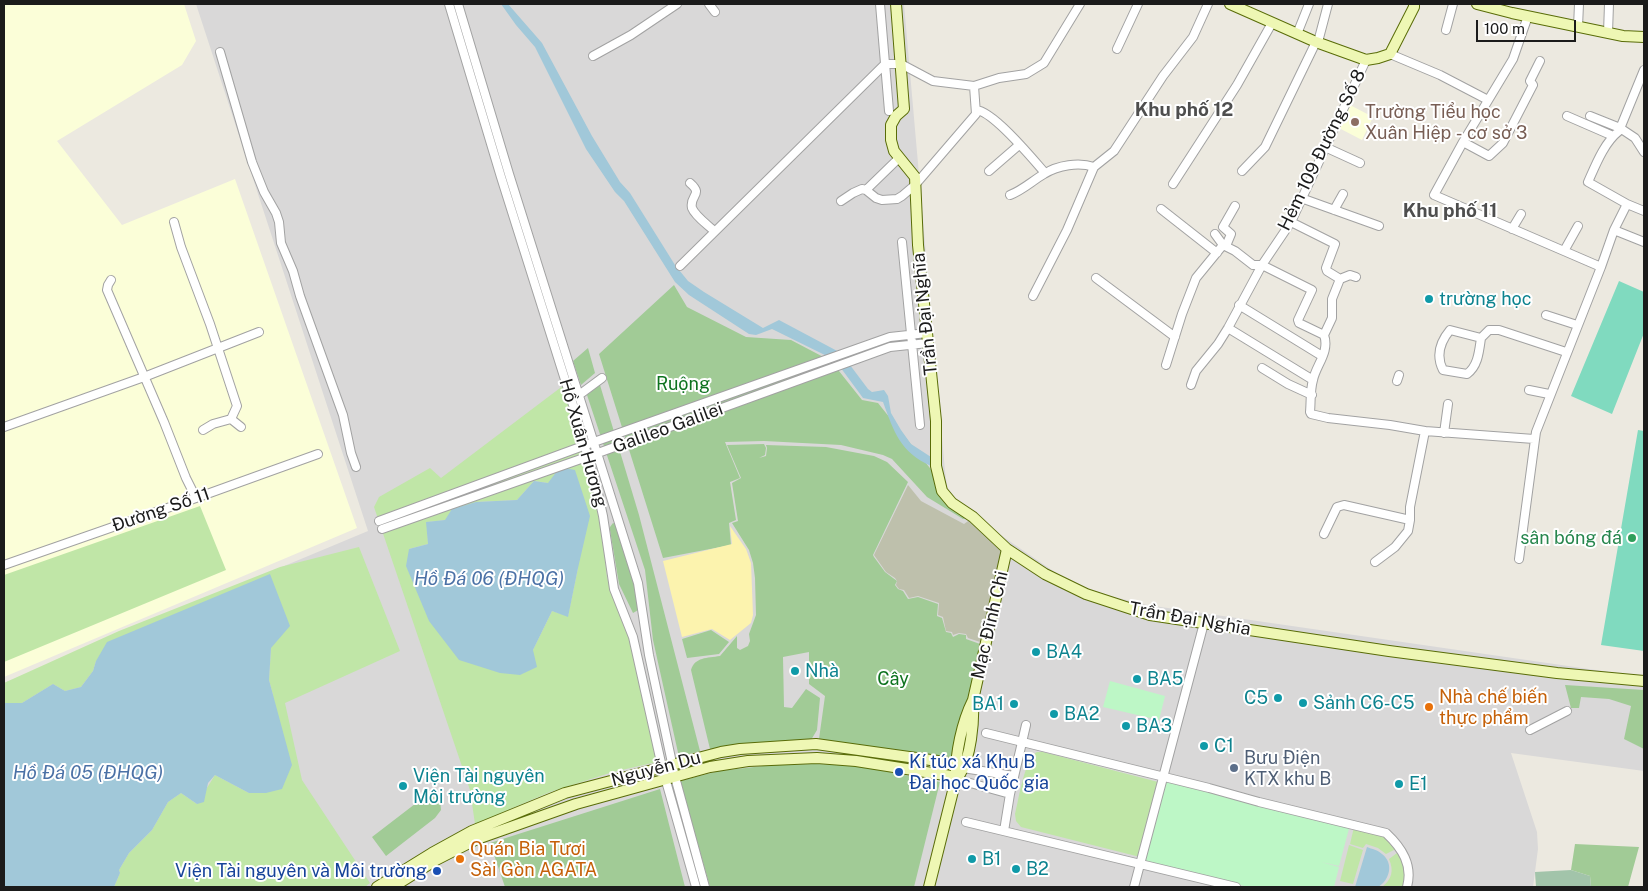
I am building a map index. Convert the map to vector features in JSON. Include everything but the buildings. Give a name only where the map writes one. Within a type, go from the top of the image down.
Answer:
[{"type":"street","name":"Hồ Xuân Hương","points":[[449,4],[585,445],[603,516],[614,589],[633,637],[696,887]]},
{"type":"street","name":"Hồ Xuân Hương","points":[[458,4],[509,174],[638,583],[667,766]]},
{"type":"street","points":[[593,56],[631,35],[677,4]]},
{"type":"street","points":[[708,4],[715,12]]},
{"type":"street","points":[[880,4],[889,111]]},
{"type":"street","name":"Trần Đại Nghĩa","points":[[896,4],[904,109],[896,116],[891,126],[891,140],[894,151],[915,177],[918,245],[936,421],[936,466],[942,491],[952,503],[973,517],[1007,549],[1045,574],[1086,594],[1150,616],[1389,651],[1557,673],[1644,680]]},
{"type":"street","points":[[680,266],[885,64],[901,64],[933,81],[974,86],[999,78],[1026,74],[1044,63],[1080,4]]},
{"type":"street","points":[[1117,49],[1138,4]]},
{"type":"street","points":[[1034,296],[1067,230],[1094,168],[1114,151],[1163,76],[1193,37],[1208,4]]},
{"type":"street","points":[[1230,4],[1297,34],[1366,60],[1390,54],[1488,100]]},
{"type":"street","points":[[1297,34],[1309,4]]},
{"type":"street","points":[[1242,171],[1266,147],[1317,42],[1328,4]]},
{"type":"street","points":[[1390,54],[1414,4]]},
{"type":"street","points":[[1446,30],[1453,4]]},
{"type":"street","points":[[1477,4],[1514,8],[1528,16],[1623,36],[1644,37]]},
{"type":"street","points":[[1578,26],[1579,4]]},
{"type":"street","points":[[1608,33],[1609,4]]},
{"type":"street","points":[[1528,16],[1513,59],[1434,194],[1601,268]]},
{"type":"street","points":[[1173,184],[1237,85],[1272,23]]},
{"type":"street","points":[[220,52],[252,162],[264,192],[276,213],[281,243],[293,271],[300,296],[343,415],[351,454],[356,467]]},
{"type":"street","name":"Hẻm 109 Đường Số 8","points":[[1191,385],[1196,371],[1218,344],[1262,265],[1291,222],[1366,60]]},
{"type":"street","points":[[1463,142],[1489,156],[1503,143],[1533,85],[1530,81],[1540,61]]},
{"type":"street","points":[[1644,70],[1620,128],[1612,136],[1588,182],[1627,204],[1644,211]]},
{"type":"street","points":[[841,200],[859,190],[866,190],[879,200],[891,200],[902,196],[915,186],[976,114],[974,86]]},
{"type":"street","points":[[976,110],[985,112],[1019,144],[1045,173]]},
{"type":"street","points":[[1567,116],[1612,136]]},
{"type":"street","points":[[1590,116],[1620,128],[1635,138],[1644,152]]},
{"type":"street","points":[[989,171],[1019,144]]},
{"type":"street","points":[[1325,147],[1360,163]]},
{"type":"street","points":[[866,190],[899,158]]},
{"type":"street","points":[[1010,196],[1022,190],[1045,173],[1067,166],[1084,164],[1094,168]]},
{"type":"street","points":[[501,177],[509,174]]},
{"type":"street","points":[[690,183],[696,192],[692,203],[693,209],[714,231]]},
{"type":"street","points":[[1334,210],[1343,194]]},
{"type":"street","points":[[1301,198],[1379,226]]},
{"type":"street","points":[[1519,559],[1536,432],[1549,394],[1601,268],[1614,230],[1627,204]]},
{"type":"street","points":[[1166,365],[1196,278],[1216,253],[1225,246],[1231,234],[1223,227],[1235,206]]},
{"type":"street","points":[[1161,209],[1216,253]]},
{"type":"street","points":[[1512,229],[1521,214]]},
{"type":"street","points":[[174,222],[180,247],[218,347],[237,406],[231,419],[213,424],[203,430]]},
{"type":"street","points":[[1291,222],[1335,244],[1326,268],[1327,271],[1340,279]]},
{"type":"street","points":[[1564,251],[1578,226]]},
{"type":"street","points":[[1614,230],[1644,242]]},
{"type":"street","points":[[1214,234],[1225,246],[1253,265],[1262,265],[1312,290],[1298,320],[1299,323],[1324,335]]},
{"type":"street","points":[[902,242],[920,425]]},
{"type":"street","points":[[1356,276],[1350,275],[1340,279],[1332,299],[1332,318],[1324,335],[1326,341],[1325,350],[1313,380],[1311,414],[1425,431],[1534,439]]},
{"type":"street","points":[[1096,278],[1175,337]]},
{"type":"street","points":[[111,280],[108,290],[196,498]]},
{"type":"street","points":[[1240,305],[1322,356]]},
{"type":"street","points":[[1546,315],[1577,325]]},
{"type":"street","points":[[1228,328],[1313,380]]},
{"type":"street","points":[[1481,338],[1450,330],[1442,340],[1439,362],[1443,370],[1467,374],[1470,372],[1476,363],[1481,338],[1489,330],[1499,330],[1566,352]]},
{"type":"street","points":[[4,427],[144,377],[259,332]]},
{"type":"street","name":"Galileo Galilei","points":[[911,335],[927,338],[912,344],[883,349],[588,457],[380,525],[585,445],[880,340],[911,335]]},
{"type":"street","points":[[880,340],[883,349]]},
{"type":"street","points":[[1262,368],[1288,384],[1312,395]]},
{"type":"street","points":[[579,395],[602,378]]},
{"type":"street","points":[[1529,390],[1549,394]]},
{"type":"street","points":[[1444,432],[1448,404]]},
{"type":"street","points":[[231,419],[241,427]]},
{"type":"street","points":[[1375,562],[1395,547],[1408,531],[1410,507],[1425,431]]},
{"type":"street","name":"Đường Số 11","points":[[4,565],[318,454]]},
{"type":"street","points":[[1324,534],[1337,507],[1344,505],[1410,520]]},
{"type":"street","points":[[603,516],[617,513]]},
{"type":"street","name":"Mạc Đĩnh Chi","points":[[929,887],[960,768],[965,716],[973,700],[1007,549]]},
{"type":"street","points":[[627,620],[643,617]]},
{"type":"street","points":[[1134,887],[1204,623]]},
{"type":"street","points":[[1530,730],[1567,711]]},
{"type":"street","points":[[1004,831],[1010,794],[1026,724]]},
{"type":"street","points":[[986,732],[1386,833],[1396,842],[1405,856],[1409,879],[1407,887]]},
{"type":"street","name":"Nguyễn Du","points":[[378,887],[432,853],[476,835],[565,793],[706,755],[740,749],[816,744],[945,762],[960,768]]},
{"type":"street","points":[[706,755],[710,766]]},
{"type":"street","name":"Nguyễn Du","points":[[393,887],[476,835],[710,766],[777,759],[817,758],[856,761],[956,778]]},
{"type":"street","points":[[960,768],[1014,776]]},
{"type":"street","name":"Hồ Xuân Hương","points":[[670,778],[705,887]]},
{"type":"street","points":[[956,778],[1010,794]]},
{"type":"street","points":[[966,822],[1236,887]]},
{"type":"shaded area","points":[[4,4],[184,4],[196,41],[182,65],[57,141],[122,225],[235,179],[357,528],[4,677]]},
{"type":"shaded area","points":[[196,4],[904,4],[948,493],[983,523],[1059,575],[1098,593],[1147,605],[1644,677],[1644,771],[1511,753],[1537,832],[1538,849],[1533,887],[4,887],[4,683],[368,531]]},
{"type":"shaded area","name":"Trường Tiểu học Xuân Hiệp - cơ sở 3","points":[[1348,104],[1373,117],[1362,140],[1337,127]]},
{"type":"shaded area","points":[[908,485],[921,501],[964,524],[971,519],[1007,549],[980,642],[968,638],[966,634],[959,633],[953,635],[952,632],[946,631],[943,617],[938,615],[939,603],[918,596],[909,598],[904,590],[899,589],[895,578],[886,572],[874,555]]},
{"type":"shaded area","points":[[1571,870],[1590,876],[1591,887],[1536,887],[1535,872]]},
{"type":"green space","points":[[1619,281],[1644,292],[1644,333],[1612,414],[1571,396]]},
{"type":"green space","name":"Ruộng","points":[[674,285],[687,307],[746,337],[791,340],[831,361],[862,400],[878,403],[969,517],[963,519],[927,497],[892,459],[883,455],[841,445],[764,441],[725,442],[740,478],[730,482],[736,520],[729,523],[731,545],[663,558],[599,354]]},
{"type":"green space","points":[[588,348],[595,373],[581,385],[573,361]]},
{"type":"green space","points":[[564,385],[601,520],[607,578],[631,629],[657,762],[613,772],[550,792],[475,824],[470,790],[374,507],[379,497],[430,468],[441,478]],"holes":[[[534,481],[548,483],[578,568],[568,616],[552,611],[533,650],[409,549],[428,544],[427,522],[446,520],[476,502],[517,500]]]},
{"type":"green space","points":[[600,385],[639,515],[700,751],[679,757],[653,640],[645,570],[587,395]]},
{"type":"green space","name":"sân bóng đá","points":[[1638,430],[1644,431],[1644,651],[1601,645]]},
{"type":"green space","name":"Cây","points":[[764,444],[766,448],[765,455],[759,458],[766,456],[767,448],[766,445],[826,447],[874,456],[887,462],[908,482],[873,555],[885,572],[897,581],[895,585],[903,591],[908,599],[918,597],[938,604],[937,616],[942,618],[946,632],[951,633],[953,637],[959,634],[966,635],[966,639],[980,644],[959,749],[950,759],[819,739],[825,696],[809,684],[809,652],[783,657],[784,707],[792,708],[806,689],[820,698],[817,730],[811,740],[710,749],[691,670],[699,660],[720,656],[737,636],[737,648],[740,650],[748,646],[750,641],[749,634],[756,615],[753,563],[749,550],[732,523],[738,521],[732,483],[741,478],[727,445]]},
{"type":"green space","points":[[200,506],[226,570],[4,662],[4,575]]},
{"type":"green space","points":[[613,523],[622,531],[640,609],[633,613],[619,584],[610,530]]},
{"type":"green space","points":[[359,547],[400,651],[285,703],[302,780],[370,883],[365,887],[114,887],[120,873],[119,870],[129,853],[152,830],[168,802],[181,793],[197,804],[215,775],[249,793],[273,695],[269,680],[271,648],[96,661],[93,671],[81,687],[65,691],[53,684],[22,703],[4,703],[4,683],[119,631],[280,567]]},
{"type":"green space","points":[[711,630],[729,642],[719,654],[687,658],[682,639]]},
{"type":"green space","points":[[1110,681],[1165,696],[1159,720],[1103,707]]},
{"type":"green space","points":[[1565,685],[1644,690],[1644,749],[1624,739],[1631,706],[1609,699],[1581,697],[1579,708],[1571,708]]},
{"type":"green space","points":[[1037,752],[1158,782],[1140,857],[1021,827],[1016,821],[1015,814],[1020,790],[1025,771],[1032,756]]},
{"type":"green space","points":[[772,765],[854,765],[940,782],[914,887],[710,887],[680,781],[719,771]]},
{"type":"green space","points":[[1164,776],[1350,825],[1339,866],[1321,862],[1339,867],[1334,887],[1249,887],[1140,863]]},
{"type":"green space","points":[[660,789],[685,887],[505,887],[490,843]]},
{"type":"green space","points":[[434,792],[440,798],[441,810],[435,818],[386,856],[372,837],[428,794]]},
{"type":"green space","points":[[1354,827],[1387,835],[1398,848],[1386,854],[1378,848],[1366,844],[1363,848],[1350,844]]},
{"type":"green space","points":[[1575,844],[1639,847],[1628,887],[1591,887],[1590,876],[1571,870]]},
{"type":"green space","points":[[1349,845],[1363,850],[1353,884],[1340,881]]},
{"type":"green space","points":[[1401,850],[1406,873],[1402,887],[1382,887],[1388,881],[1391,874],[1389,859]]},
{"type":"sand","points":[[730,526],[746,549],[751,563],[753,615],[751,623],[730,640],[712,629],[682,637],[663,561],[732,544]]},
{"type":"water","points":[[501,4],[508,4],[542,43],[592,136],[620,182],[630,193],[675,265],[688,281],[763,328],[779,320],[841,353],[868,389],[872,392],[884,390],[888,396],[891,413],[901,430],[911,444],[931,457],[931,466],[905,448],[895,432],[883,402],[863,398],[835,360],[772,329],[756,335],[749,334],[689,295],[675,282],[624,201],[615,192],[586,149],[535,47]]},
{"type":"water","name":"Hồ Đá 06 (ĐHQG)","points":[[560,467],[575,470],[590,516],[568,617],[552,611],[533,650],[537,667],[520,675],[500,673],[459,660],[429,621],[406,566],[409,549],[428,544],[426,522],[445,520],[452,509],[476,502],[517,500],[534,481],[548,483]]},
{"type":"water","name":"Hồ Đá 05 (ĐHQG)","points":[[270,574],[290,626],[271,648],[269,680],[292,765],[282,789],[266,793],[249,793],[215,775],[208,783],[204,802],[197,804],[181,793],[168,802],[152,830],[129,853],[119,870],[120,873],[114,887],[4,887],[4,703],[22,703],[53,684],[65,691],[81,687],[93,671],[96,661],[107,642]]},
{"type":"water","points":[[1367,847],[1379,852],[1386,858],[1389,867],[1388,876],[1378,887],[1355,887]]},
{"type":"place","name":"Trường Tiểu học Xuân Hiệp - cơ sở 3","points":[[1355,122]]},
{"type":"place","name":"trường học","points":[[1429,299]]},
{"type":"place","name":"sân bóng đá","points":[[1632,538]]},
{"type":"place","name":"BA4","points":[[1036,652]]},
{"type":"place","name":"Nhà","points":[[795,671]]},
{"type":"place","name":"BA5","points":[[1137,679]]},
{"type":"place","name":"C5","points":[[1278,698]]},
{"type":"place","name":"Sảnh C6-C5","points":[[1303,703]]},
{"type":"place","name":"BA1","points":[[1014,704]]},
{"type":"place","name":"Nhà chế biến thực phẩm","points":[[1429,707]]},
{"type":"place","name":"BA2","points":[[1054,714]]},
{"type":"place","name":"BA3","points":[[1126,726]]},
{"type":"place","name":"C1","points":[[1204,746]]},
{"type":"place","name":"Bưu Điện KTX khu B","points":[[1234,768]]},
{"type":"place","name":"Kí túc xá Khu B Đại học Quốc gia","points":[[899,772]]},
{"type":"place","name":"E1","points":[[1399,784]]},
{"type":"place","name":"Viện Tài nguyên Môi trường","points":[[403,786]]},
{"type":"place","name":"Quán Bia Tươi Sài Gòn AGATA","points":[[460,859]]},
{"type":"place","name":"B1","points":[[972,859]]},
{"type":"place","name":"B2","points":[[1016,869]]},
{"type":"place","name":"Viện Tài nguyên và Môi trường","points":[[437,871]]},
{"type":"district","name":"Khu phố 12","points":[[1184,110]]},
{"type":"district","name":"Khu phố 11","points":[[1450,211]]}]
